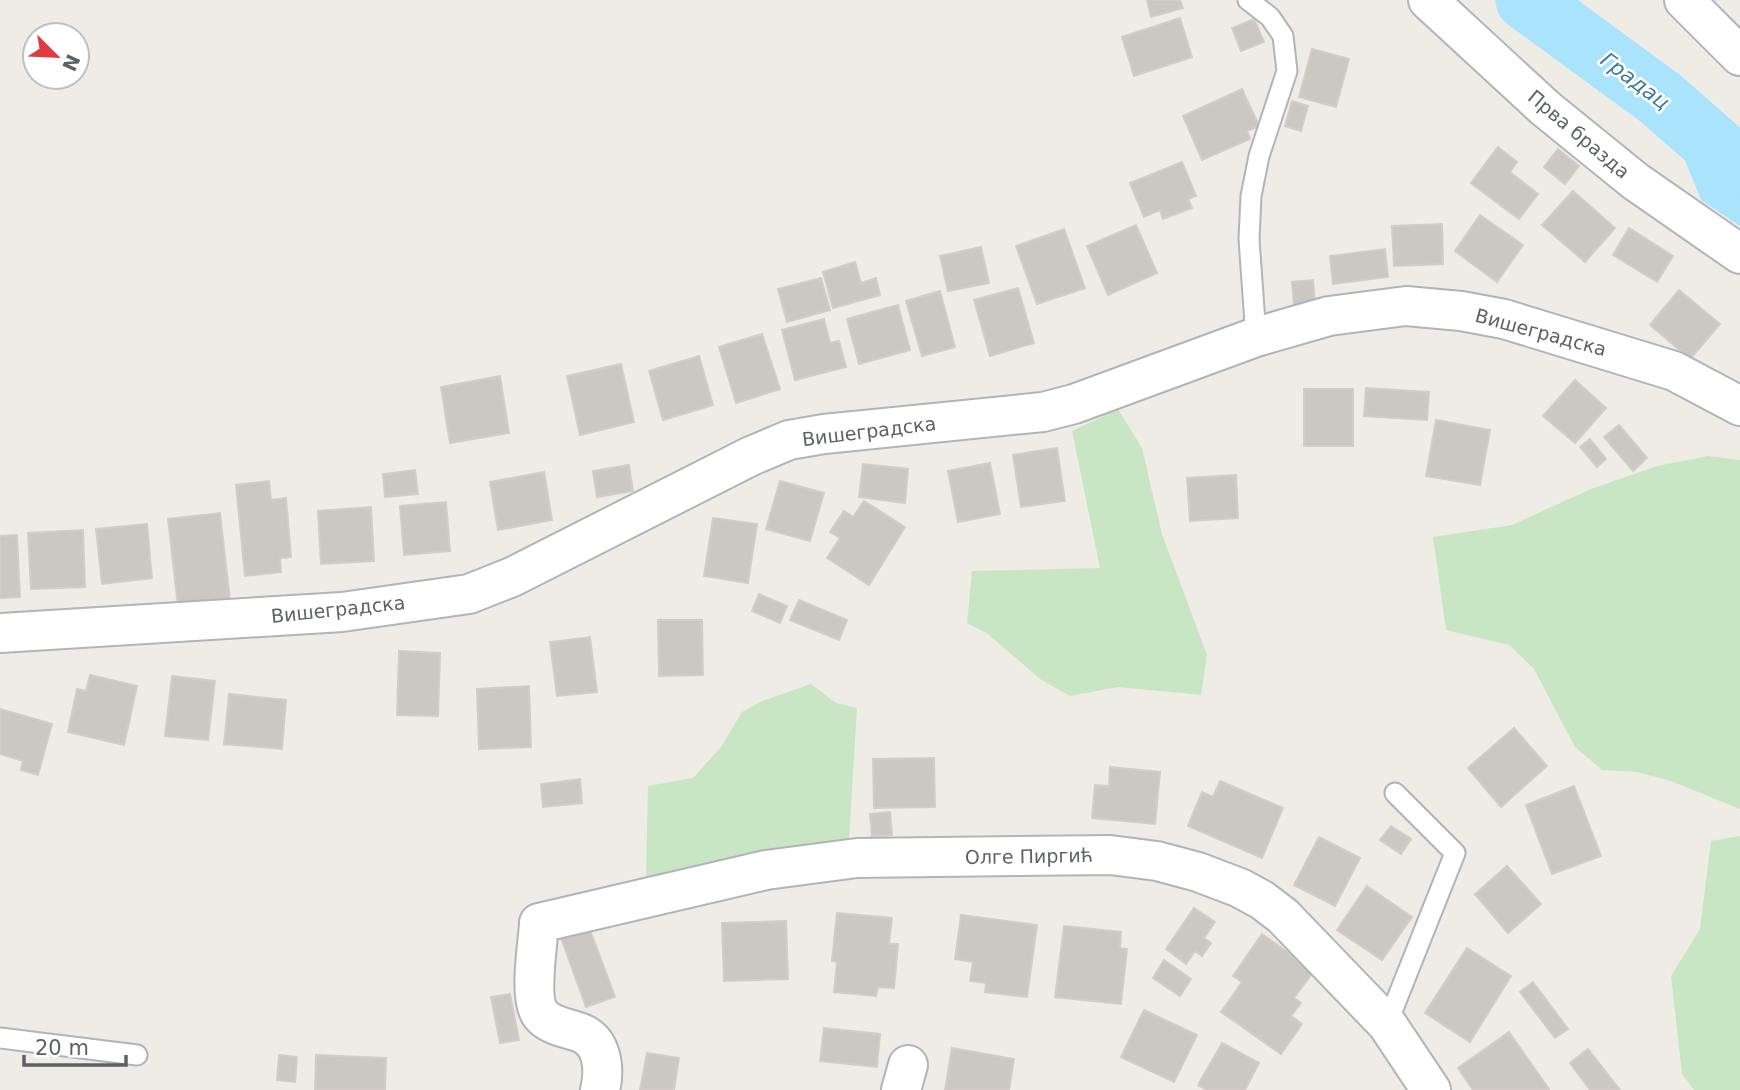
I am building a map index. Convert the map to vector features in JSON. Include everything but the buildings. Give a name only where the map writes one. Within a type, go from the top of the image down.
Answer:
[{"type":"street","name":"Прва бразда","points":[[1429,0],[1545,108],[1635,181],[1740,254]]},
{"type":"street","points":[[1684,0],[1740,56]]},
{"type":"street","name":"Вишеградска","points":[[0,633],[342,612],[469,594],[524,570],[751,456],[789,440],[824,434],[1043,412],[1074,404],[1256,337],[1329,316],[1406,306],[1461,311],[1504,319],[1674,371],[1740,406]]},
{"type":"street","name":"Олге Пиргић","points":[[600,1090],[603,1079],[601,1056],[595,1044],[585,1034],[555,1025],[541,1016],[535,1000],[539,923],[766,870],[858,858],[1110,855],[1198,872],[1240,888],[1262,900],[1283,916],[1387,1024],[1431,1090]]},
{"type":"lane","points":[[1248,0],[1270,17],[1283,36],[1287,71],[1259,156],[1251,196],[1249,239],[1256,337]]},
{"type":"lane","points":[[1387,1024],[1455,853],[1395,793]]},
{"type":"lane","points":[[0,1038],[137,1055]]},
{"type":"green space","points":[[1118,409],[1142,448],[1162,534],[1207,655],[1201,695],[1118,687],[1070,696],[1040,679],[988,634],[967,623],[972,571],[1100,568],[1072,431]]},
{"type":"green space","points":[[1708,456],[1740,460],[1740,809],[1671,781],[1637,772],[1602,770],[1575,747],[1534,669],[1509,645],[1446,630],[1433,537],[1512,525],[1591,489],[1657,466]]},
{"type":"green space","points":[[811,684],[836,703],[857,708],[849,840],[646,878],[648,786],[693,778],[721,747],[742,712],[762,701]]},
{"type":"green space","points":[[1740,836],[1740,1090],[1694,1090],[1682,1074],[1671,976],[1700,929],[1711,841]]},
{"type":"water","points":[[1660,98],[1740,131],[1740,226],[1701,200]]},
{"type":"waterway","name":"Градац","points":[[1526,0],[1660,98],[1740,168]]}]
